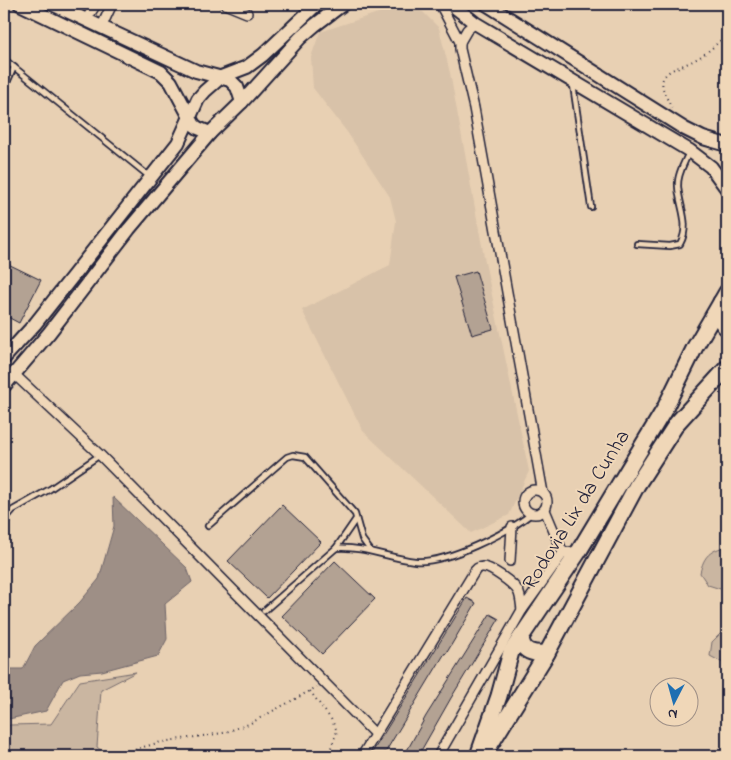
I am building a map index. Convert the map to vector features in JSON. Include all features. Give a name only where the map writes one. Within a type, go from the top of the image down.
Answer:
[{"type":"main road","points":[[20,4],[161,72],[171,82],[190,119],[198,128],[210,133]]},
{"type":"main road","points":[[52,4],[196,71],[230,80],[237,86],[242,102]]},
{"type":"main road","points":[[4,358],[35,324],[178,143],[198,99],[221,77],[247,67],[263,55],[317,4]]},
{"type":"main road","points":[[4,386],[49,333],[129,229],[210,133],[242,102],[300,38],[315,24],[343,4]]},
{"type":"main road","points":[[451,4],[475,23],[690,151],[711,167],[727,189]]},
{"type":"main road","points":[[486,4],[685,129],[703,138],[727,145]]},
{"type":"main road","points":[[727,286],[721,319],[723,325],[727,328]]},
{"type":"main road","name":"Rodovia Lix da Cunha","points":[[478,756],[499,696],[511,652],[580,551],[664,410],[694,347],[724,296]]},
{"type":"main road","name":"Rodovia Lix da Cunha","points":[[483,756],[547,653],[637,485],[678,423],[727,368]]},
{"type":"main road","points":[[521,638],[522,645],[529,652],[533,654],[547,653]]},
{"type":"street","points":[[86,20],[96,4]]},
{"type":"street","points":[[101,28],[112,4]]},
{"type":"street","points":[[225,4],[246,13]]},
{"type":"street","points":[[440,4],[460,42],[474,108],[543,493],[547,500],[545,510],[563,553]]},
{"type":"street","points":[[460,42],[475,23]]},
{"type":"street","points":[[14,374],[100,455],[374,734]]},
{"type":"street","points":[[543,493],[535,490],[526,493],[522,505],[531,514],[536,515],[545,510]]},
{"type":"street","points":[[510,561],[512,527]]},
{"type":"street","points":[[438,756],[522,610],[563,553],[580,551]]},
{"type":"street","points":[[362,756],[477,568],[483,566],[490,568],[515,587],[519,594],[522,610]]},
{"type":"street","points":[[549,573],[552,591]]},
{"type":"lane","points":[[4,59],[151,178]]},
{"type":"lane","points":[[4,89],[14,67]]},
{"type":"lane","points":[[572,81],[592,207]]},
{"type":"lane","points":[[637,244],[670,246],[680,244],[686,230],[678,176],[690,151]]},
{"type":"lane","points":[[4,545],[5,528],[8,517],[13,510],[50,489],[100,455]]},
{"type":"lane","points":[[208,526],[287,457],[293,455],[305,457],[351,509],[355,514],[362,539],[370,551]]},
{"type":"lane","points":[[336,548],[370,551],[417,561],[434,559],[468,548],[512,527],[531,514]]},
{"type":"lane","points":[[264,611],[336,548],[356,520]]},
{"type":"path","points":[[673,110],[665,95],[662,84],[664,76],[702,55],[727,34]]},
{"type":"path","points":[[121,756],[133,750],[161,742],[223,733],[249,724],[325,683]]},
{"type":"path","points":[[310,691],[332,719],[337,730],[328,756]]},
{"type":"shaded area","points":[[405,4],[423,12],[439,28],[450,73],[485,262],[529,471],[509,515],[471,533],[363,431],[302,310],[390,265],[396,221],[390,197],[347,132],[313,88],[311,57],[320,32]]},
{"type":"shaded area","points":[[113,497],[187,568],[192,582],[165,604],[167,639],[158,656],[102,671],[80,673],[63,680],[46,711],[4,720],[4,669],[23,669],[35,646],[80,602],[99,579],[114,526]]},
{"type":"shaded area","points":[[727,546],[727,591],[708,585],[700,573],[706,558],[712,552]]},
{"type":"shaded area","points":[[722,632],[727,633],[727,665],[710,656],[712,642]]},
{"type":"shaded area","points":[[136,672],[101,690],[97,747],[108,756],[4,756],[4,729],[10,725],[51,724],[80,681]]},
{"type":"building","points":[[4,262],[41,280],[19,323],[4,315]]},
{"type":"building","points":[[476,271],[493,329],[472,335],[454,277]]},
{"type":"building","points":[[282,505],[321,542],[267,598],[228,561]]},
{"type":"building","points":[[335,561],[375,599],[322,654],[282,616]]},
{"type":"building","points":[[467,598],[476,603],[446,654],[383,756],[370,756]]},
{"type":"building","points":[[490,614],[499,619],[422,749],[417,756],[404,756],[426,716]]}]
